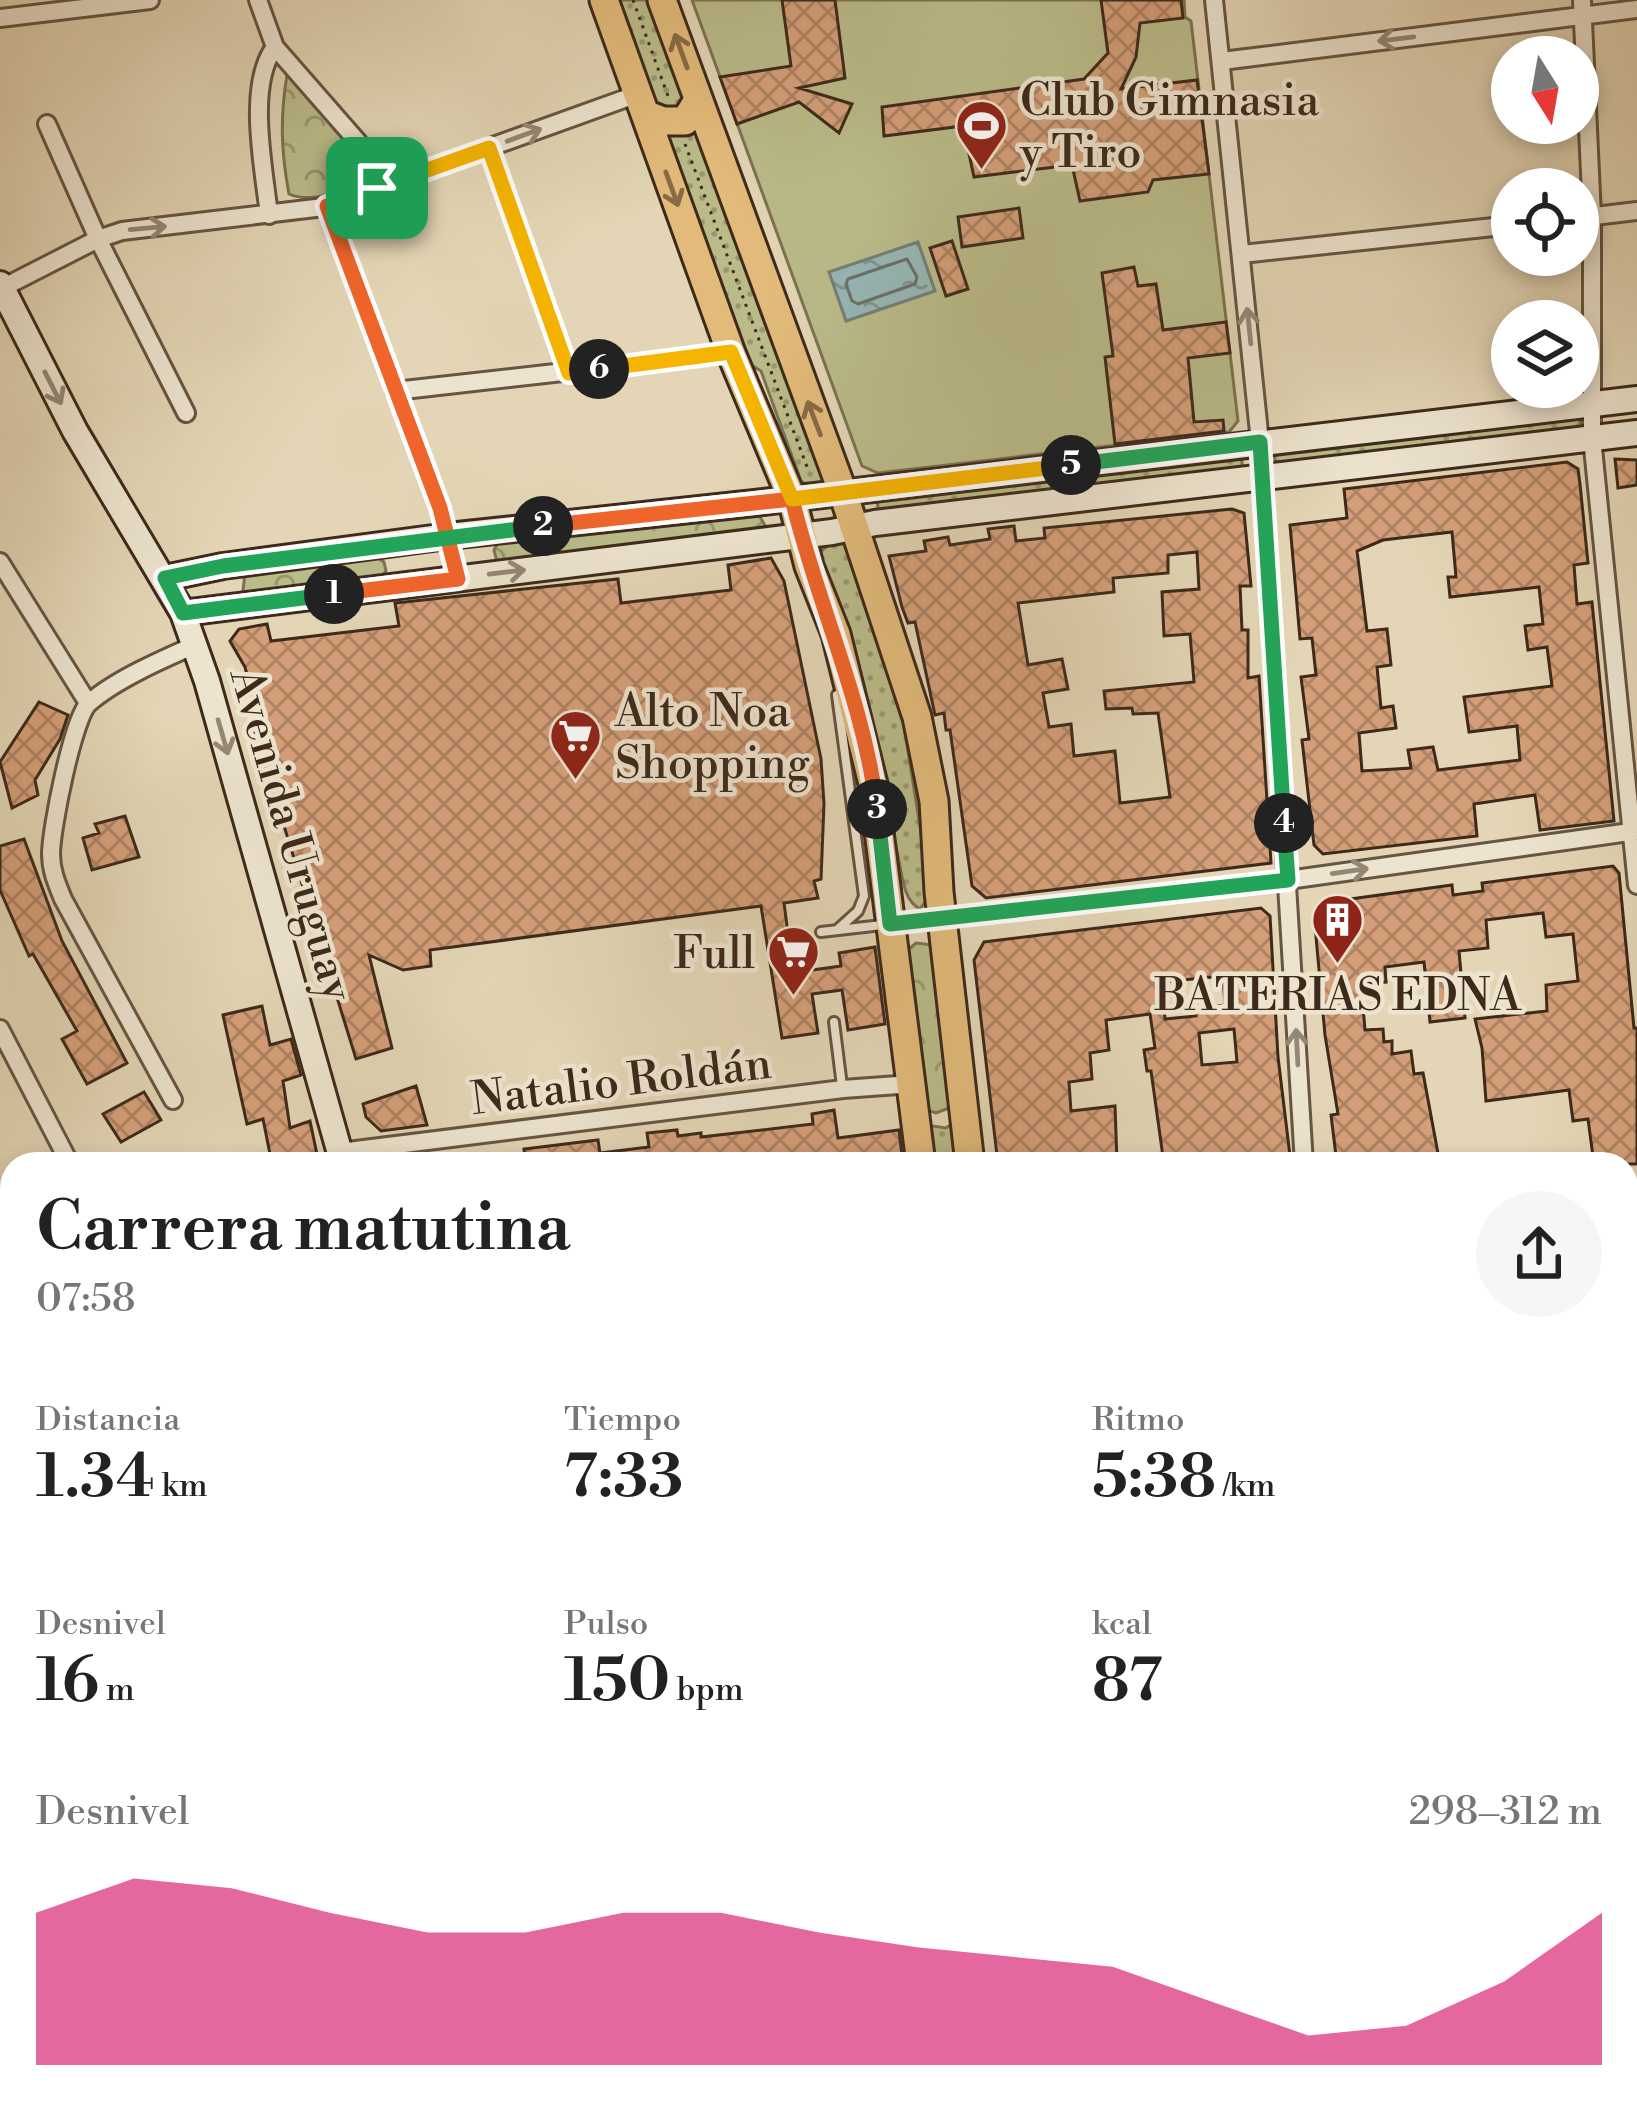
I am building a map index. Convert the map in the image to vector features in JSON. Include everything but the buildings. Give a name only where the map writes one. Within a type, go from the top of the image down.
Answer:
[{"type":"main road","points":[[604,0],[731,352],[792,499],[836,634],[863,802],[890,924],[919,1152]]},
{"type":"main road","points":[[662,0],[686,115],[825,488],[852,528],[917,717],[934,801],[941,919],[969,1152]]},
{"type":"main road","points":[[641,104],[686,115]]},
{"type":"main road","points":[[912,1101],[941,1121],[958,1115],[963,1107]]},
{"type":"street","points":[[0,18],[150,0]]},
{"type":"street","points":[[258,0],[275,47],[358,142],[377,188]]},
{"type":"street","points":[[1214,0],[1263,479],[1303,1152]]},
{"type":"street","points":[[1222,61],[1583,8],[1637,9]]},
{"type":"street","points":[[1583,8],[1585,168]]},
{"type":"street","points":[[268,215],[259,103],[260,83],[275,47]]},
{"type":"street","points":[[1,286],[122,231],[327,206],[489,148],[641,104]]},
{"type":"street","points":[[47,124],[186,413]]},
{"type":"street","points":[[327,206],[448,536],[458,579]]},
{"type":"street","points":[[1599,215],[1637,211]]},
{"type":"street","points":[[1242,254],[1491,227]]},
{"type":"street","name":"Avenida Uruguay","points":[[1,286],[75,431],[183,613],[340,1152]]},
{"type":"street","points":[[395,391],[731,352]]},
{"type":"street","points":[[1599,404],[1637,399]]},
{"type":"street","points":[[165,578],[448,536],[792,499],[825,488],[1564,408]]},
{"type":"street","points":[[1591,408],[1637,885]]},
{"type":"street","points":[[183,613],[1637,433]]},
{"type":"street","points":[[0,562],[88,704]]},
{"type":"street","points":[[172,1100],[63,898],[51,848],[74,729],[88,704],[195,645]]},
{"type":"street","points":[[890,924],[1288,880],[1634,831]]},
{"type":"street","points":[[0,1029],[64,1152]]},
{"type":"street","name":"Natalio Roldán","points":[[386,1152],[843,1089],[898,1085],[912,1101]]},
{"type":"lane","points":[[837,929],[858,910],[864,896],[863,802]]},
{"type":"lane","points":[[821,932],[890,924]]},
{"type":"lane","points":[[834,1022],[843,1089]]},
{"type":"path","points":[[635,0],[686,115],[825,488]]},
{"type":"path","points":[[686,115],[825,488]]},
{"type":"path","points":[[489,148],[569,373]]},
{"type":"green space","points":[[615,0],[652,0],[687,95],[684,109],[656,110]]},
{"type":"green space","name":"Club Gimnasia y Tiro","points":[[692,0],[1184,0],[1185,17],[1191,21],[1238,421],[1229,432],[878,473],[862,466]]},
{"type":"green space","points":[[287,75],[353,147],[360,161],[351,180],[333,192],[310,198],[289,194],[282,134]]},
{"type":"green space","points":[[692,120],[823,484],[810,487],[801,481],[761,371],[746,362],[660,128]]},
{"type":"green space","points":[[1579,415],[1581,430],[1276,467],[1274,452]]},
{"type":"green space","points":[[1241,455],[1243,471],[879,515],[877,500]]},
{"type":"green space","points":[[755,509],[766,527],[762,536],[497,562],[494,550],[500,539]]},
{"type":"green space","points":[[833,542],[844,544],[851,553],[904,726],[929,883],[929,897],[920,909],[904,886],[823,564],[821,551]]},
{"type":"green space","points":[[375,556],[384,562],[386,571],[380,578],[250,595],[243,591],[245,572]]},
{"type":"green space","points":[[916,943],[933,945],[953,1100],[949,1108],[936,1113],[927,1110],[902,955]]},
{"type":"green space","points":[[956,1121],[960,1152],[929,1152],[926,1125],[946,1128]]},
{"type":"water","points":[[918,242],[935,291],[846,321],[829,272]]},
{"type":"place","name":"Club Gimnasia y Tiro","points":[[981,171]]},
{"type":"place","name":"Alto Noa Shopping","points":[[576,782]]},
{"type":"place","name":"BATERIAS EDNA","points":[[1338,966]]},
{"type":"place","name":"Full","points":[[794,998]]},
{"type":"route","points":[[377,188],[327,206],[440,508],[448,536],[458,579],[183,613],[165,578],[448,536],[792,499],[809,566],[836,634],[862,734],[876,800],[890,924],[1288,880],[1260,442],[792,499],[731,352],[569,373],[489,148],[377,188]]}]
